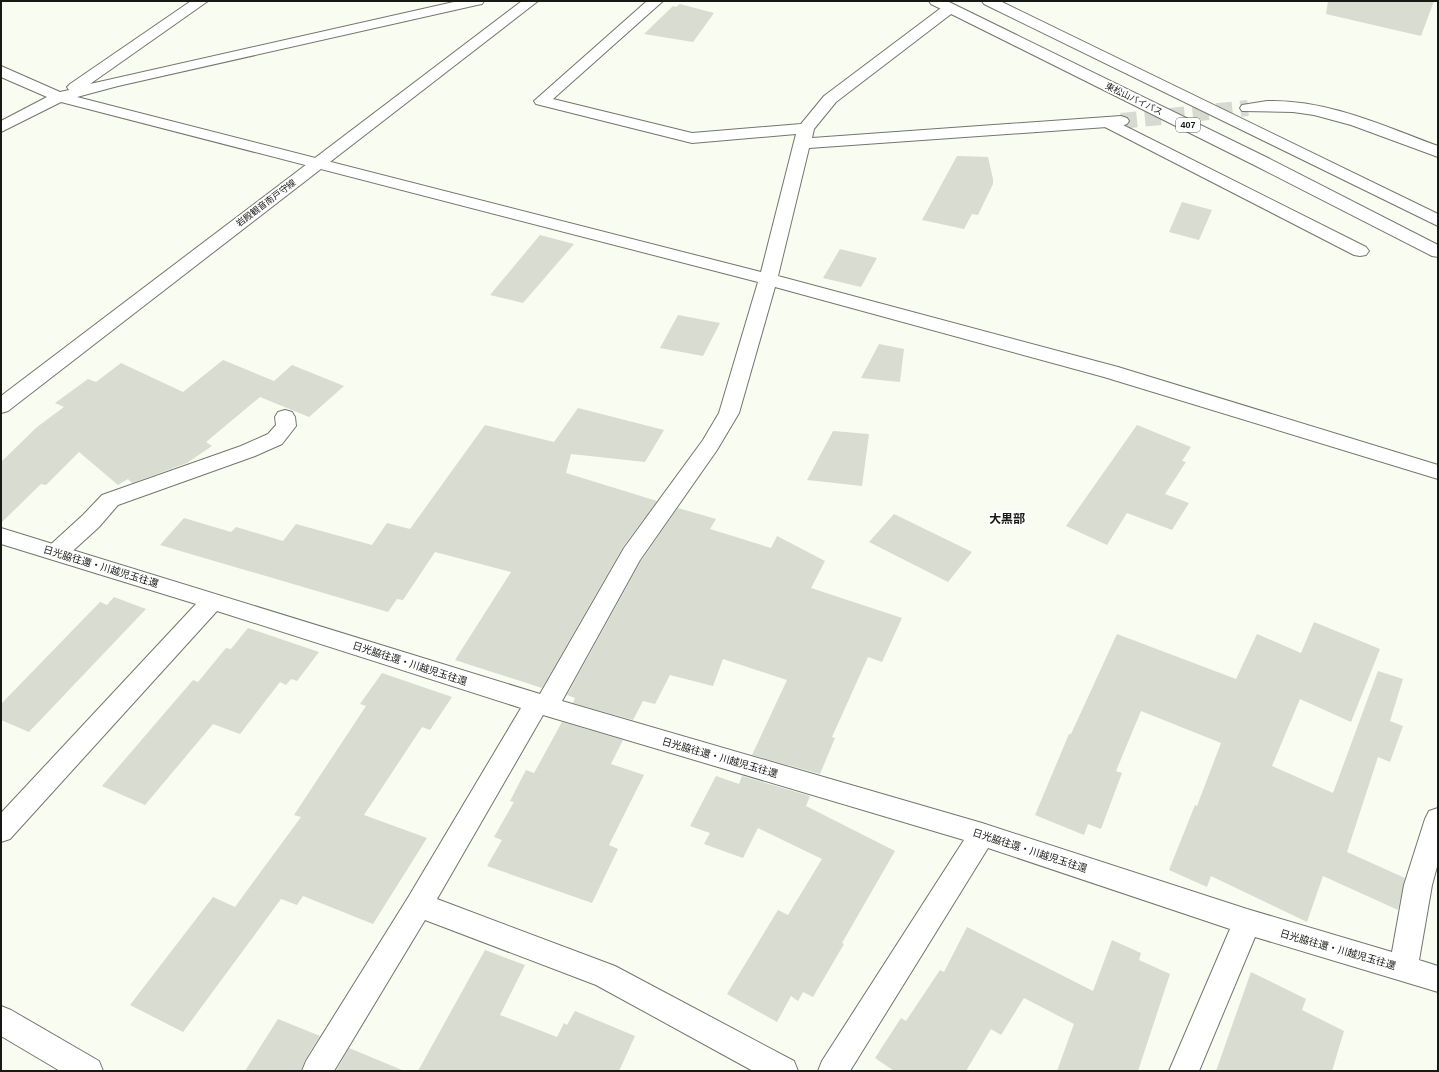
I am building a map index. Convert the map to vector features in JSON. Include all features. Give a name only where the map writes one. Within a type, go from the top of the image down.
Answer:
[{"type":"main road","points":[[1,127],[59,97],[201,1]]},
{"type":"main road","points":[[59,97],[115,82],[477,1]]},
{"type":"main road","name":"岩殿観音南戸守線","points":[[1,406],[531,1]]},
{"type":"main road","points":[[656,1],[542,101],[692,138],[803,136],[1114,121],[1360,251]]},
{"type":"main road","name":"407","points":[[989,1],[1438,221]]},
{"type":"main road","points":[[317,1071],[542,705],[632,554],[710,445],[728,413],[768,279],[803,136],[830,99],[943,5]]},
{"type":"main road","name":"東松山バイパス","points":[[943,5],[1262,162],[1438,252]]},
{"type":"main road","points":[[1,71],[59,97],[316,165],[768,279],[1111,372],[1438,472]]},
{"type":"main road","points":[[1248,108],[1274,106],[1316,111],[1356,122],[1438,152]]},
{"type":"main road","points":[[57,552],[91,521],[110,500],[248,451],[275,439],[286,426],[285,417]]},
{"type":"main road","name":"日光脇往還・川越児玉往還","points":[[1,536],[57,552],[542,705],[982,834],[1247,922],[1438,979]]},
{"type":"main road","points":[[1,831],[213,601]]},
{"type":"main road","points":[[1403,968],[1418,886],[1438,819]]},
{"type":"main road","points":[[833,1071],[982,834]]},
{"type":"main road","points":[[419,905],[605,975],[783,1071]]},
{"type":"main road","points":[[1184,1071],[1247,922]]},
{"type":"main road","points":[[4,1026],[88,1071]]},
{"type":"building","points":[[1328,1],[1434,1],[1421,36],[1326,14]]},
{"type":"building","points":[[680,4],[714,13],[693,42],[644,34],[673,6],[676,7]]},
{"type":"building","points":[[957,156],[988,157],[993,179],[993,184],[978,215],[972,214],[964,229],[922,220]]},
{"type":"building","points":[[1182,202],[1212,210],[1199,240],[1169,232]]},
{"type":"building","points":[[540,235],[574,244],[523,303],[490,295]]},
{"type":"building","points":[[840,249],[877,258],[861,287],[823,278]]},
{"type":"building","points":[[678,315],[720,323],[703,356],[660,348]]},
{"type":"building","points":[[879,344],[904,349],[900,382],[861,378]]},
{"type":"building","points":[[223,360],[274,381],[292,365],[344,386],[309,417],[260,397],[206,442],[212,446],[187,463],[132,483],[128,479],[118,485],[79,452],[46,485],[41,484],[1,523],[1,462],[37,427],[64,407],[55,403],[88,379],[96,382],[121,363],[183,392]]},
{"type":"building","points":[[578,408],[664,430],[645,462],[571,454],[566,473],[657,501],[623,547],[542,688],[455,660],[511,572],[435,552],[403,600],[397,599],[388,612],[160,545],[184,518],[231,532],[236,527],[283,541],[296,524],[372,545],[387,523],[410,529],[485,425],[554,442]]},
{"type":"building","points":[[1137,425],[1191,447],[1182,461],[1186,462],[1165,494],[1189,503],[1172,530],[1127,513],[1107,545],[1066,526]]},
{"type":"building","points":[[833,431],[869,434],[862,486],[807,480]]},
{"type":"building","points":[[678,508],[716,519],[710,529],[771,548],[777,536],[825,561],[811,588],[902,618],[882,662],[868,657],[832,737],[835,738],[820,774],[752,755],[787,680],[723,659],[713,686],[670,675],[655,704],[643,701],[633,720],[573,703],[575,698],[567,695],[641,561]]},
{"type":"building","points":[[894,514],[972,552],[948,582],[869,542]]},
{"type":"building","points":[[114,597],[146,609],[29,732],[1,720],[1,704],[100,602],[107,605]]},
{"type":"building","points":[[1314,622],[1380,649],[1351,722],[1300,699],[1272,766],[1333,793],[1378,671],[1403,679],[1390,721],[1403,726],[1390,762],[1378,757],[1347,852],[1405,878],[1398,910],[1323,876],[1307,922],[1211,876],[1207,887],[1169,870],[1195,805],[1197,806],[1221,743],[1141,711],[1116,771],[1122,773],[1101,829],[1088,824],[1084,835],[1035,815],[1069,734],[1071,734],[1117,634],[1236,679],[1257,634],[1301,653]]},
{"type":"building","points":[[248,628],[319,652],[297,681],[291,679],[286,685],[280,682],[240,734],[213,724],[145,805],[102,786],[193,680],[198,682],[226,648],[231,649]]},
{"type":"building","points":[[382,673],[452,697],[430,730],[422,727],[364,815],[427,838],[373,924],[303,896],[297,905],[281,899],[183,1032],[130,1005],[213,897],[235,907],[301,817],[294,815],[366,706],[360,704]]},
{"type":"building","points":[[562,722],[623,740],[611,764],[644,775],[609,845],[618,849],[592,903],[487,866],[502,840],[494,837],[514,802],[510,801],[526,770],[534,773]]},
{"type":"building","points":[[716,776],[739,784],[742,776],[810,796],[806,806],[895,851],[813,997],[803,992],[798,1001],[791,996],[777,1022],[727,994],[778,910],[788,915],[822,859],[758,828],[743,858],[704,844],[710,833],[690,826]]},
{"type":"building","points":[[967,927],[1093,991],[1112,940],[1141,953],[1139,960],[1170,974],[1138,1071],[1057,1071],[1074,1024],[1024,998],[1001,1035],[991,1029],[966,1071],[894,1071],[875,1058],[901,1018],[906,1021],[940,970],[944,972]]},
{"type":"building","points":[[485,950],[525,965],[500,1015],[557,1037],[564,1023],[567,1025],[575,1011],[635,1036],[619,1071],[418,1071]]},
{"type":"building","points":[[1251,972],[1306,999],[1302,1010],[1344,1031],[1332,1071],[1216,1071]]},
{"type":"building","points":[[278,1019],[320,1036],[305,1060],[301,1071],[245,1071]]},
{"type":"building","points":[[349,1048],[402,1070],[336,1071]]},
{"type":"tunnel","points":[[1121,121],[1248,108]]},
{"type":"district","name":"大黒部","points":[[1007,519]]}]
